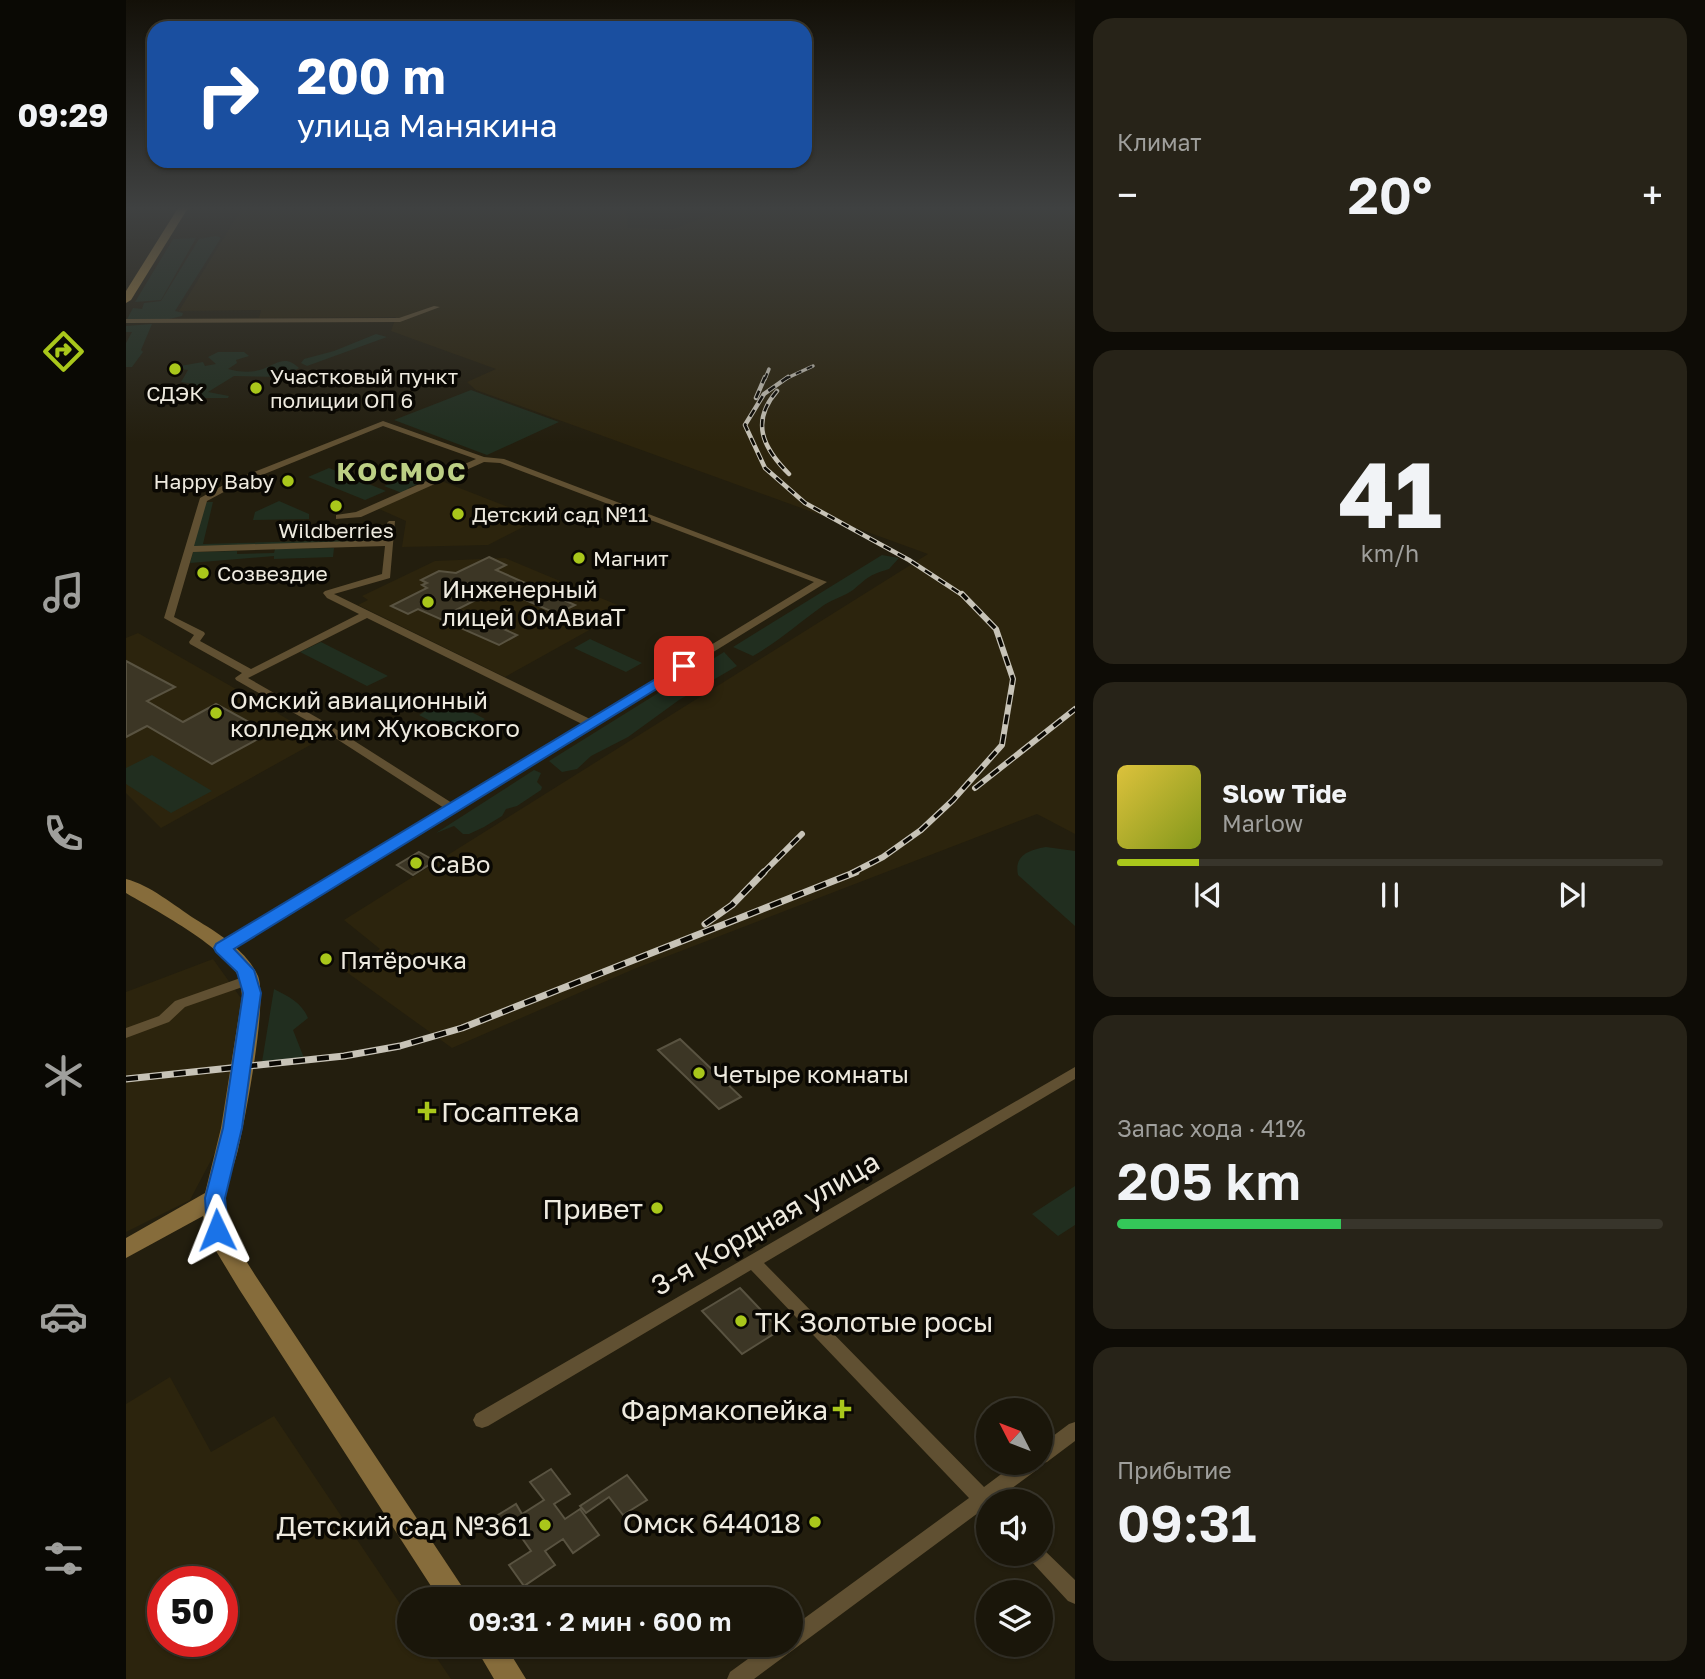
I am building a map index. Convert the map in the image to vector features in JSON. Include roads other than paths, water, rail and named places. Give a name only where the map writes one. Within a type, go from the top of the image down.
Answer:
[{"type":"main road","points":[[126,885],[223,948],[246,970],[252,993],[243,1065],[214,1214],[225,1246],[448,1587]]},
{"type":"main road","points":[[126,1250],[215,1198]]},
{"type":"main road","points":[[496,1657],[511,1679]]},
{"type":"street","points":[[126,321],[400,320],[436,307]]},
{"type":"street","points":[[223,948],[822,582],[501,461],[483,458],[389,423],[377,424],[232,484],[203,500],[169,618],[200,634],[194,642],[249,672]]},
{"type":"street","points":[[340,517],[358,515],[483,458]]},
{"type":"street","points":[[392,523],[387,576],[328,593],[330,596],[590,723]]},
{"type":"street","points":[[189,549],[390,543]]},
{"type":"street","points":[[367,614],[240,678],[319,723],[451,807]]},
{"type":"street","points":[[126,1033],[164,1020],[180,1004],[249,980]]},
{"type":"street","name":"3-я Кордная улица","points":[[482,1420],[1075,1072]]},
{"type":"street","points":[[752,1261],[976,1492]]},
{"type":"street","points":[[1054,1445],[1075,1430]]},
{"type":"street","points":[[1001,1489],[1017,1475]]},
{"type":"street","points":[[803,1632],[976,1509]]},
{"type":"street","points":[[1048,1566],[1075,1594]]},
{"type":"street","points":[[737,1679],[767,1657]]},
{"type":"railway","points":[[786,379],[813,366]]},
{"type":"railway","points":[[765,379],[769,369]]},
{"type":"railway","points":[[756,398],[765,377]]},
{"type":"railway","points":[[786,379],[764,394],[745,425],[765,468],[805,503],[909,560],[964,596]]},
{"type":"railway","points":[[777,391],[764,413],[763,434],[772,454],[789,474]]},
{"type":"railway","points":[[852,873],[883,857],[921,830],[953,800],[1002,745],[1013,679],[996,629],[964,596]]},
{"type":"railway","points":[[975,788],[1075,709]]},
{"type":"railway","points":[[764,872],[802,834]]},
{"type":"railway","points":[[705,924],[732,905],[764,872]]},
{"type":"railway","points":[[126,1079],[344,1056],[400,1046],[462,1028],[856,872]]},
{"type":"place","name":"СДЭК","points":[[175,369]]},
{"type":"place","name":"Участковый пункт полиции ОП 6","points":[[256,388]]},
{"type":"place","name":"Happy Baby","points":[[288,481]]},
{"type":"place","name":"Wildberries","points":[[336,506]]},
{"type":"place","name":"Детский сад №11","points":[[458,514]]},
{"type":"place","name":"Магнит","points":[[579,558]]},
{"type":"place","name":"Созвездие","points":[[203,573]]},
{"type":"place","name":"Инженерный лицей ОмАвиаТ","points":[[428,602]]},
{"type":"place","name":"Омский авиационный колледж им Жуковского","points":[[216,713]]},
{"type":"place","name":"СаВо","points":[[416,863]]},
{"type":"place","name":"Пятёрочка","points":[[326,959]]},
{"type":"place","name":"Четыре комнаты","points":[[699,1073]]},
{"type":"place","name":"Госаптека","points":[[427,1111]]},
{"type":"place","name":"Привет","points":[[657,1208]]},
{"type":"place","name":"ТК Золотые росы","points":[[741,1321]]},
{"type":"place","name":"Фармакопейка","points":[[842,1409]]},
{"type":"place","name":"Омск 644018","points":[[815,1522]]},
{"type":"place","name":"Детский сад №361","points":[[545,1525]]},
{"type":"district","name":"КОСМОС","points":[[402,471]]}]
